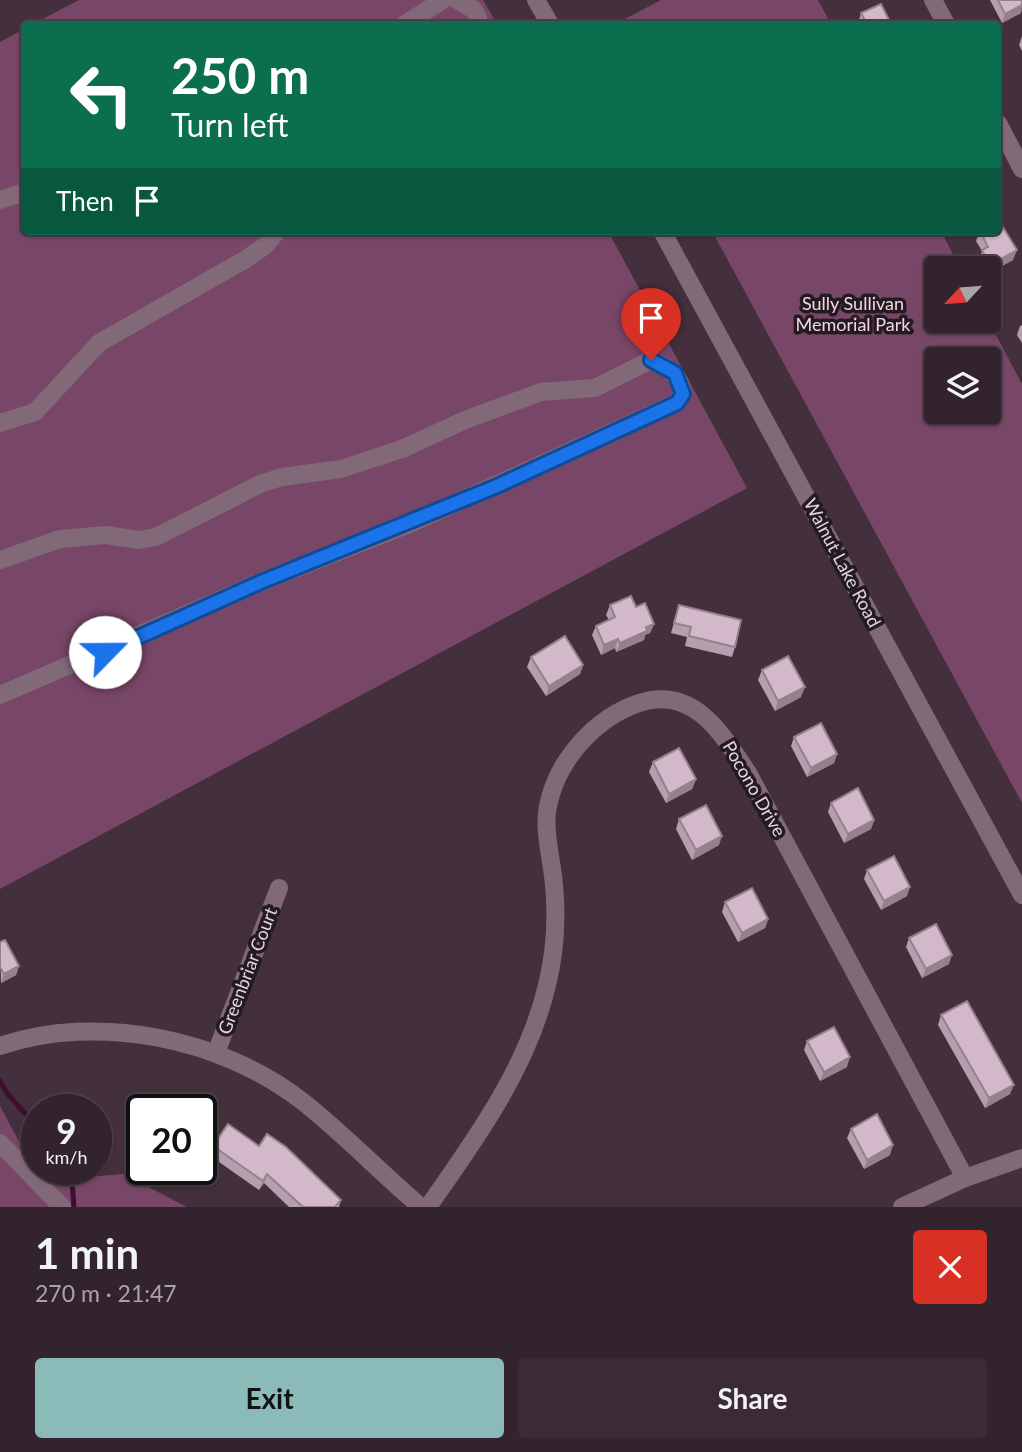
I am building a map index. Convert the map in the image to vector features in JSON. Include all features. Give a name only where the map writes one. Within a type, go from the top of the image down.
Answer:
[{"type":"street","points":[[410,21],[443,0]]},
{"type":"street","points":[[457,0],[474,10],[477,21]]},
{"type":"street","points":[[536,0],[548,21]]},
{"type":"street","points":[[933,0],[944,21]]},
{"type":"street","points":[[1001,128],[1022,169]]},
{"type":"street","points":[[0,200],[21,192]]},
{"type":"street","points":[[0,423],[35,412],[99,343],[246,259],[266,245],[274,235]]},
{"type":"street","name":"Walnut Lake Road","points":[[664,235],[1022,895]]},
{"type":"street","points":[[0,560],[60,539],[106,535],[139,540],[156,537],[260,484],[282,477],[341,469],[402,449],[465,420],[541,392],[594,388],[651,360],[675,373],[682,387],[683,394],[677,403],[497,486],[0,695]]},
{"type":"street","name":"Pocono Drive","points":[[428,1207],[499,1100],[528,1044],[547,984],[555,930],[548,807],[561,768],[587,735],[602,723],[627,708],[652,700],[676,700],[701,711],[718,729],[748,773],[965,1178]]},
{"type":"street","name":"Greenbriar Court","points":[[216,1053],[279,888]]},
{"type":"street","points":[[0,1046],[32,1035],[72,1031],[173,1040],[216,1053],[300,1100],[421,1207]]},
{"type":"street","points":[[0,1143],[62,1207]]},
{"type":"street","points":[[902,1207],[965,1178],[1022,1158]]},
{"type":"green space","points":[[79,0],[483,0],[495,21],[39,21]]},
{"type":"green space","points":[[661,0],[818,0],[829,21],[621,21]]},
{"type":"green space","points":[[21,31],[21,235],[610,235],[747,488],[0,889],[0,42]]},
{"type":"green space","name":"Sully Sullivan Memorial Park","points":[[714,235],[943,235],[954,256],[924,256],[924,333],[995,333],[1022,384],[1022,803]]},
{"type":"green space","points":[[0,1106],[21,1145],[21,1185],[112,1185],[112,1175],[123,1174],[126,1176],[126,1185],[144,1185],[187,1207],[0,1207]]},
{"type":"building","points":[[998,0],[1022,0],[1022,5],[1005,14]]},
{"type":"building","points":[[881,4],[890,21],[865,21],[861,13]]},
{"type":"building","points":[[1001,224],[1017,250],[1001,259],[1001,256],[985,256],[982,250],[988,247],[982,235],[1001,235]]},
{"type":"building","points":[[631,596],[636,607],[645,603],[654,624],[646,627],[647,631],[620,643],[618,639],[604,645],[596,626],[615,617],[610,605]]},
{"type":"building","points":[[679,605],[741,620],[735,647],[689,636],[691,627],[674,623]]},
{"type":"building","points":[[565,636],[583,665],[549,686],[531,657]]},
{"type":"building","points":[[788,656],[805,687],[778,701],[762,670]]},
{"type":"building","points":[[821,723],[837,754],[811,768],[794,737]]},
{"type":"building","points":[[679,748],[696,779],[669,794],[653,762]]},
{"type":"building","points":[[858,788],[874,820],[848,834],[831,803]]},
{"type":"building","points":[[706,805],[722,836],[696,850],[679,819]]},
{"type":"building","points":[[894,856],[910,887],[884,901],[867,870]]},
{"type":"building","points":[[752,888],[768,919],[742,933],[725,902]]},
{"type":"building","points":[[936,924],[952,955],[926,969],[909,938]]},
{"type":"building","points":[[5,940],[19,966],[4,974],[0,967],[0,942]]},
{"type":"building","points":[[967,1001],[1014,1085],[989,1098],[941,1015]]},
{"type":"building","points":[[834,1027],[850,1057],[824,1072],[807,1041]]},
{"type":"building","points":[[877,1114],[893,1145],[867,1160],[851,1129]]},
{"type":"building","points":[[228,1124],[259,1146],[267,1134],[286,1147],[341,1200],[335,1207],[303,1207],[267,1174],[263,1181],[217,1149],[217,1140]]},
{"type":"waterway","points":[[0,1081],[21,1109]]},
{"type":"waterway","points":[[72,1185],[74,1207]]},
{"type":"route","points":[[105,652],[204,610],[261,582],[497,486],[677,403],[683,394],[675,373],[651,360]]}]
